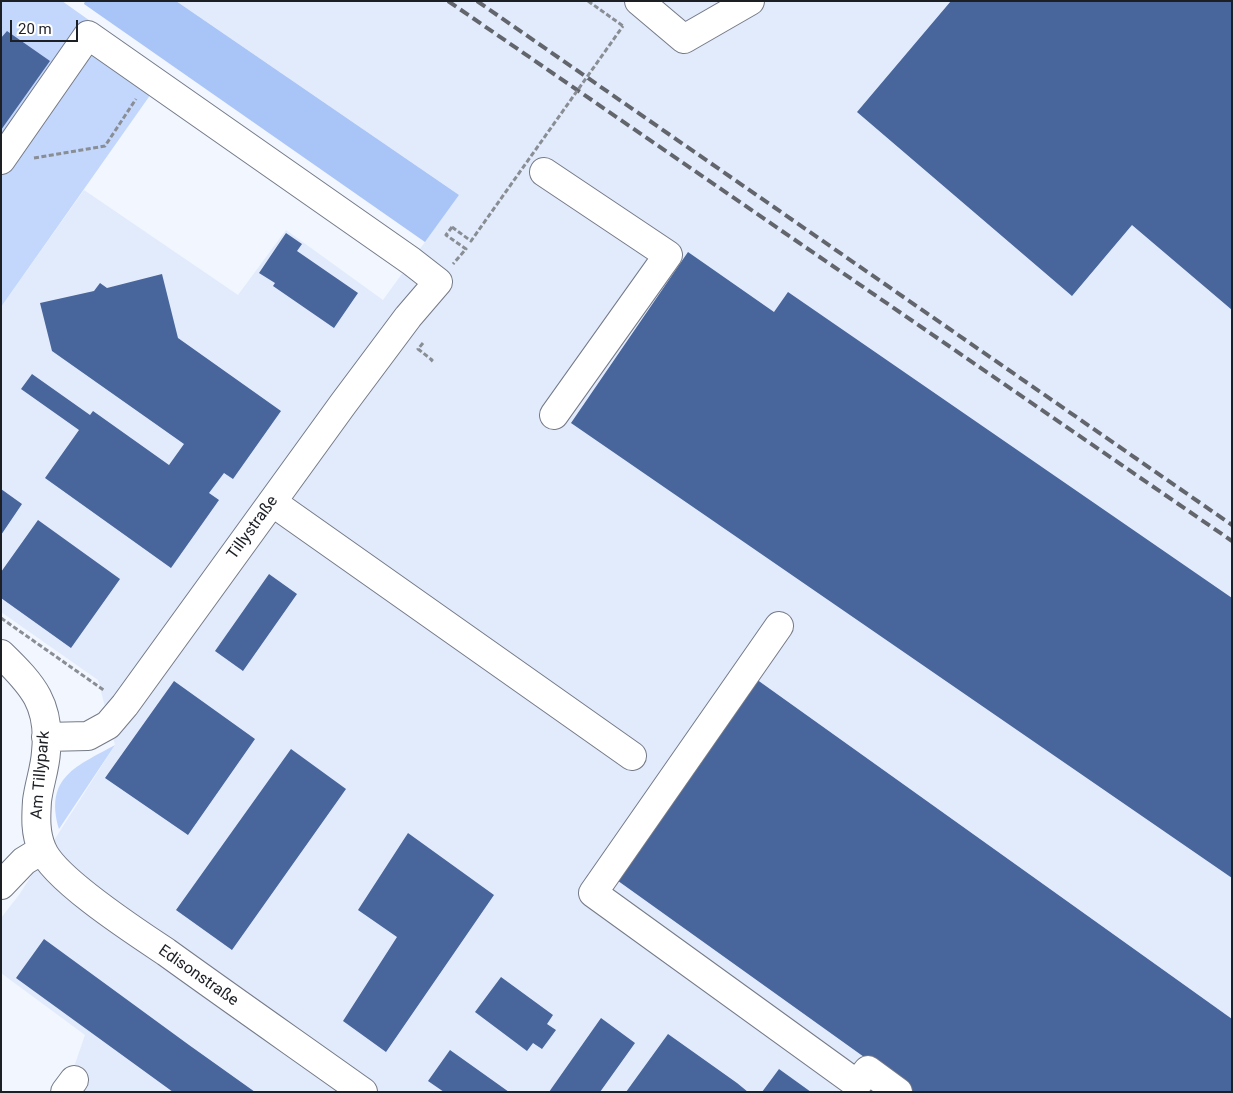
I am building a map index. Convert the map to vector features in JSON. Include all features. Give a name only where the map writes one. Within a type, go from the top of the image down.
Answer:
[{"type":"street","points":[[639,1],[684,39],[750,1]]},
{"type":"street","points":[[1,160],[88,35],[138,81]]},
{"type":"street","name":"Tillystraße","points":[[46,737],[88,736],[108,725],[408,317],[438,282],[412,260],[138,81]]},
{"type":"street","points":[[544,172],[668,255],[554,415]]},
{"type":"street","points":[[272,502],[632,756]]},
{"type":"street","points":[[779,626],[593,893],[857,1084],[868,1070],[898,1092]]},
{"type":"street","name":"Am Tillypark","points":[[1,654],[33,689],[46,718],[46,753],[36,818],[37,835],[42,850]]},
{"type":"street","points":[[1,885],[24,862],[42,850]]},
{"type":"street","name":"Edisonstraße","points":[[42,850],[54,868],[132,929],[363,1092]]},
{"type":"path","points":[[460,245],[446,235],[452,227],[471,241],[624,26],[588,1]]},
{"type":"path","points":[[29,158],[105,146],[138,81]]},
{"type":"path","points":[[419,347],[418,350],[432,360],[430,363]]},
{"type":"path","points":[[1,618],[124,705]]},
{"type":"shaded area","points":[[1,1],[62,1],[165,74],[1,307]]},
{"type":"shaded area","points":[[85,1],[176,1],[459,195],[425,242],[84,4]]},
{"type":"shaded area","points":[[176,1],[1232,1],[1232,1092],[55,1092],[75,1064],[85,1035],[1,973],[1,918],[19,895],[115,745],[98,680],[1,612],[1,307],[84,190],[238,295],[286,230],[383,300],[459,195]]},
{"type":"shaded area","points":[[115,745],[59,829],[56,797],[60,785],[67,775],[77,767]]},
{"type":"building","points":[[951,1],[1232,1],[1232,310],[1132,225],[1072,296],[857,112]]},
{"type":"building","points":[[7,31],[50,61],[1,130],[1,38]]},
{"type":"building","points":[[286,233],[302,244],[297,251],[358,293],[334,328],[273,286],[275,283],[259,273]]},
{"type":"building","points":[[688,252],[774,312],[788,292],[1232,598],[1232,878],[571,423]]},
{"type":"building","points":[[162,274],[178,338],[281,411],[233,479],[224,473],[209,493],[219,500],[171,568],[45,478],[79,430],[21,389],[32,374],[90,415],[93,411],[169,465],[184,444],[52,351],[40,303],[94,291],[100,283],[107,288]]},
{"type":"building","points":[[1,489],[22,504],[1,535]]},
{"type":"building","points":[[38,520],[120,579],[71,648],[1,598],[1,572]]},
{"type":"building","points":[[269,574],[297,594],[243,671],[215,651]]},
{"type":"building","points":[[756,679],[1232,1019],[1232,1092],[913,1092],[614,878]]},
{"type":"building","points":[[174,681],[255,739],[188,835],[105,778]]},
{"type":"building","points":[[291,749],[346,789],[232,950],[176,910]]},
{"type":"building","points":[[408,833],[494,895],[386,1052],[343,1021],[397,937],[358,910]]},
{"type":"building","points":[[44,939],[255,1092],[173,1092],[16,978]]},
{"type":"building","points":[[501,977],[553,1015],[547,1024],[556,1030],[542,1049],[533,1043],[527,1051],[475,1012]]},
{"type":"building","points":[[601,1018],[635,1043],[600,1092],[549,1092]]},
{"type":"building","points":[[668,1034],[737,1083],[748,1092],[626,1092]]},
{"type":"building","points":[[450,1050],[509,1092],[444,1092],[428,1081]]},
{"type":"building","points":[[779,1069],[811,1092],[762,1092]]},
{"type":"railway","points":[[448,1],[1232,541]]},
{"type":"railway","points":[[477,1],[1232,525]]}]
